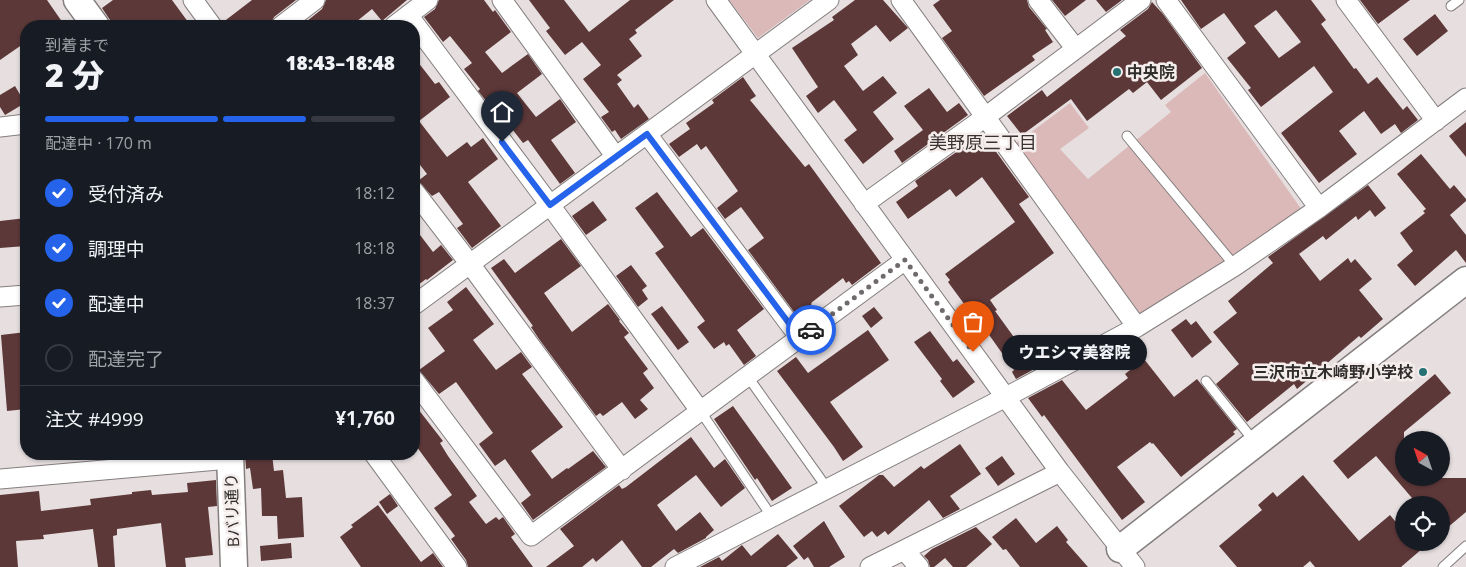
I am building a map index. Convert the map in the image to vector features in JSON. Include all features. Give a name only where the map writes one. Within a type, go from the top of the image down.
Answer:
[{"type":"street","points":[[77,0],[92,20]]},
{"type":"street","points":[[289,20],[315,0]]},
{"type":"street","points":[[402,20],[428,0]]},
{"type":"street","points":[[502,0],[616,157]]},
{"type":"street","points":[[716,0],[1060,472],[1127,558],[1256,444],[1466,280]]},
{"type":"street","points":[[420,301],[829,0]]},
{"type":"street","points":[[900,0],[1137,327]]},
{"type":"street","points":[[1038,0],[1076,49]]},
{"type":"street","points":[[864,204],[984,118],[1141,0]]},
{"type":"street","points":[[1166,0],[1319,208]]},
{"type":"street","points":[[1346,0],[1436,121]]},
{"type":"street","points":[[200,2],[209,20]]},
{"type":"street","points":[[420,44],[550,205],[700,412]]},
{"type":"street","points":[[675,567],[1006,397],[1137,327],[1234,266],[1319,208],[1466,98]]},
{"type":"street","points":[[0,127],[20,125]]},
{"type":"street","points":[[647,134],[800,338]]},
{"type":"street","points":[[420,199],[622,470]]},
{"type":"street","points":[[420,388],[531,536],[905,260]]},
{"type":"street","points":[[0,297],[20,295]]},
{"type":"street","points":[[0,479],[190,460]]},
{"type":"street","name":"Bバリ通り","points":[[230,460],[234,567]]},
{"type":"street","points":[[378,460],[457,567]]},
{"type":"street","points":[[870,567],[1060,472]]},
{"type":"street","points":[[904,550],[919,567]]},
{"type":"lane","points":[[1451,6],[1459,0]]},
{"type":"lane","points":[[1128,136],[1234,266]]},
{"type":"lane","points":[[748,377],[827,488]]},
{"type":"lane","points":[[1206,381],[1256,444]]},
{"type":"lane","points":[[700,412],[772,517]]},
{"type":"lane","points":[[1443,567],[1466,546]]},
{"type":"shaded area","points":[[729,0],[810,0],[758,38]]},
{"type":"shaded area","points":[[1205,73],[1302,210],[1141,314],[1014,145],[1070,103],[1089,128],[1060,149],[1088,179],[1171,112],[1165,105]]},
{"type":"building","points":[[0,0],[47,0],[61,20],[20,20],[20,46],[0,60]]},
{"type":"building","points":[[113,0],[172,0],[187,20],[110,20],[102,8]]},
{"type":"building","points":[[252,0],[296,0],[273,20],[226,20]]},
{"type":"building","points":[[326,0],[407,0],[383,20],[372,9],[358,20],[308,20],[322,9]]},
{"type":"building","points":[[439,0],[484,0],[493,12],[495,10],[511,32],[485,52],[502,73],[528,54],[542,74],[517,93],[536,117],[560,99],[576,122],[551,140],[575,173],[560,184],[528,140],[523,143],[494,106],[492,108],[478,91],[480,89],[464,69],[472,63],[450,36],[443,42],[424,17],[435,9]]},
{"type":"building","points":[[529,0],[564,0],[589,32],[630,0],[674,0],[635,30],[637,33],[629,39],[642,56],[617,75],[622,80],[617,84],[634,108],[638,104],[649,119],[621,139],[615,130],[612,132],[601,117],[609,112],[583,79],[601,65],[582,42],[565,55],[546,31],[550,28]]},
{"type":"building","points":[[855,0],[883,0],[908,28],[890,42],[876,25],[851,44],[858,55],[844,66],[863,91],[883,76],[897,93],[873,112],[894,139],[863,164],[844,140],[857,130],[834,100],[818,113],[806,96],[818,87],[792,48],[834,20],[832,17]]},
{"type":"building","points":[[940,0],[1027,0],[1029,7],[1047,29],[1045,30],[1053,42],[1032,56],[1035,60],[984,96],[942,38],[952,31],[933,5]]},
{"type":"building","points":[[1052,0],[1086,0],[1065,16]]},
{"type":"building","points":[[1096,0],[1122,0],[1106,12]]},
{"type":"building","points":[[1181,0],[1311,0],[1326,20],[1321,24],[1354,69],[1356,68],[1368,84],[1377,77],[1403,110],[1407,106],[1418,120],[1401,133],[1395,124],[1381,134],[1364,111],[1339,131],[1357,154],[1319,183],[1281,133],[1333,92],[1314,66],[1261,107],[1248,90],[1251,88],[1227,58],[1246,43],[1224,13],[1201,29]],"holes":[[[1276,10],[1301,42],[1279,58],[1254,26]]]},
{"type":"building","points":[[1360,0],[1410,0],[1378,24]]},
{"type":"building","points":[[1152,2],[1163,14],[1202,68],[1161,100],[1147,82],[1133,93],[1129,89],[1087,121],[1071,99],[1022,135],[1007,116],[1042,90],[1047,97],[1126,36],[1120,30],[1148,9]]},
{"type":"building","points":[[1435,14],[1448,31],[1417,56],[1403,39]]},
{"type":"building","points":[[420,65],[435,84],[439,82],[450,97],[420,120]]},
{"type":"building","points":[[743,77],[756,96],[750,100],[805,167],[809,164],[881,263],[852,285],[849,281],[846,283],[843,278],[797,316],[748,250],[764,238],[741,207],[725,219],[717,208],[738,191],[706,146],[701,150],[697,144],[679,157],[669,144],[690,129],[686,123],[714,103],[712,100]]},
{"type":"building","points":[[15,86],[20,94],[20,106],[5,115],[0,107],[0,95]]},
{"type":"building","points":[[929,88],[947,112],[959,103],[968,115],[902,163],[894,151],[923,130],[904,106]]},
{"type":"building","points":[[420,122],[447,157],[467,142],[471,147],[483,138],[498,159],[468,182],[501,226],[472,248],[457,228],[463,224],[439,192],[432,196],[420,183],[420,179],[427,174],[420,165]]},
{"type":"building","points":[[1466,122],[1466,157],[1449,136]]},
{"type":"building","points":[[975,139],[981,148],[989,142],[1029,197],[1019,204],[1054,253],[990,300],[997,310],[995,311],[1038,367],[1016,379],[1012,372],[1014,370],[975,315],[973,316],[948,282],[950,280],[945,274],[1015,222],[982,177],[956,197],[950,189],[908,219],[896,202],[918,186],[915,181]]},
{"type":"building","points":[[1421,154],[1450,189],[1454,185],[1466,199],[1450,215],[1466,235],[1466,263],[1456,250],[1415,286],[1397,265],[1413,251],[1400,233],[1425,213],[1423,211],[1426,209],[1397,174]]},
{"type":"building","points":[[1368,185],[1386,208],[1375,217],[1370,210],[1358,220],[1356,216],[1326,240],[1323,236],[1299,254],[1320,281],[1348,258],[1351,263],[1355,259],[1372,279],[1359,290],[1383,319],[1361,338],[1359,336],[1297,389],[1294,384],[1247,422],[1216,384],[1239,364],[1213,332],[1237,313],[1228,301],[1273,263],[1268,257]]},
{"type":"building","points":[[657,192],[691,237],[703,228],[764,309],[737,330],[756,356],[744,365],[729,344],[726,346],[724,342],[714,349],[697,327],[705,321],[655,253],[664,247],[635,208]]},
{"type":"building","points":[[593,201],[607,220],[586,235],[572,216]]},
{"type":"building","points":[[20,219],[20,246],[0,248],[0,221]]},
{"type":"building","points":[[420,235],[433,252],[441,245],[453,260],[420,284]]},
{"type":"building","points":[[561,239],[581,266],[544,293],[572,332],[608,304],[620,320],[629,333],[624,337],[648,369],[643,373],[654,388],[640,400],[648,409],[635,419],[622,402],[603,416],[600,413],[596,416],[539,339],[531,327],[533,326],[491,268],[504,259],[515,273]]},
{"type":"building","points":[[631,265],[647,286],[642,290],[648,299],[638,307],[616,276]]},
{"type":"building","points":[[466,287],[494,324],[473,340],[496,370],[521,352],[532,367],[522,374],[563,427],[531,451],[552,479],[593,451],[606,467],[533,520],[521,503],[531,495],[505,459],[495,466],[479,444],[493,433],[456,382],[439,394],[420,371],[420,369],[445,351],[428,328],[453,310],[447,302]]},
{"type":"building","points":[[662,306],[689,342],[678,350],[651,314]]},
{"type":"building","points":[[874,307],[883,318],[871,328],[862,316]]},
{"type":"building","points":[[1186,319],[1191,325],[1196,321],[1212,342],[1192,358],[1171,330]]},
{"type":"building","points":[[868,330],[889,360],[830,402],[863,447],[843,461],[777,371],[796,357],[808,373]]},
{"type":"building","points":[[930,331],[953,362],[957,359],[975,382],[953,398],[940,381],[942,379],[914,342]]},
{"type":"building","points":[[20,333],[20,410],[7,411],[1,335]]},
{"type":"building","points":[[1144,359],[1174,397],[1197,379],[1237,429],[1233,432],[1235,434],[1181,477],[1153,443],[1150,442],[1117,467],[1145,502],[1122,520],[1044,415],[1042,417],[1028,398],[1062,380],[1086,410],[1128,378],[1125,374]]},
{"type":"building","points":[[1435,374],[1451,393],[1405,431],[1395,431],[1395,478],[1376,456],[1348,479],[1333,461]]},
{"type":"building","points":[[733,406],[792,488],[772,501],[757,478],[755,480],[714,419]]},
{"type":"building","points":[[420,412],[443,441],[440,443],[448,456],[477,496],[469,502],[486,524],[496,517],[499,520],[503,517],[515,534],[511,537],[533,567],[468,567],[466,560],[451,539],[455,536],[434,508],[452,495],[420,451]]},
{"type":"building","points":[[691,437],[714,468],[725,459],[745,488],[721,507],[696,475],[657,505],[676,531],[700,512],[714,530],[706,538],[678,553],[674,549],[651,567],[642,567],[622,540],[596,562],[593,558],[582,567],[546,567],[574,546],[560,529],[619,485],[622,489],[626,487]]},
{"type":"building","points":[[960,444],[981,474],[950,496],[960,509],[943,518],[929,500],[888,535],[885,531],[877,537],[872,531],[864,537],[839,506],[879,475],[883,475],[894,487],[921,466],[924,469]]},
{"type":"building","points":[[1002,456],[1015,474],[998,486],[985,468]]},
{"type":"building","points":[[245,460],[273,460],[274,471],[283,470],[286,498],[302,497],[304,537],[278,539],[277,516],[262,516],[261,488],[253,489],[250,468],[246,469]]},
{"type":"building","points":[[1303,475],[1359,541],[1390,515],[1395,521],[1395,551],[1420,551],[1401,567],[1315,567],[1310,561],[1303,567],[1237,567],[1219,546],[1262,510],[1258,505],[1273,492],[1277,497]]},
{"type":"building","points":[[1450,478],[1466,478],[1466,512],[1450,525],[1450,496],[1410,496],[1402,486],[1450,486]]},
{"type":"building","points":[[216,480],[217,506],[208,507],[213,555],[185,558],[186,567],[166,567],[161,523],[117,529],[117,535],[113,536],[115,567],[98,567],[93,529],[43,535],[44,539],[16,541],[18,567],[0,567],[0,495],[39,491],[41,511],[91,505],[90,499],[132,494],[132,492],[151,490],[152,495],[188,492],[187,483]]},
{"type":"building","points":[[390,494],[398,506],[387,514],[379,502]]},
{"type":"building","points":[[378,505],[421,562],[433,553],[443,567],[361,567],[340,537],[353,527],[351,525]]},
{"type":"building","points":[[1016,518],[1036,543],[1057,526],[1068,540],[1066,542],[1088,567],[1020,567],[1006,549],[1003,550],[992,537]]},
{"type":"building","points":[[824,521],[845,557],[829,567],[814,567],[808,557],[804,560],[793,546]]},
{"type":"building","points":[[976,527],[992,544],[966,567],[953,567],[945,558],[934,567],[930,567],[928,560],[924,556],[932,549]]},
{"type":"building","points":[[778,534],[798,558],[786,567],[700,567],[719,557],[722,561],[742,545],[751,556]]},
{"type":"building","points":[[291,543],[292,558],[261,561],[260,546]]},
{"type":"way so far","points":[[811,330],[905,260],[973,352]]},
{"type":"place","name":"中央院","points":[[1117,72]]},
{"type":"place","name":"ウエシマ美容院","points":[[973,352]]},
{"type":"place","name":"三沢市立木崎野小学校","points":[[1423,372]]},
{"type":"district","name":"美野原三丁目","points":[[983,142]]},
{"type":"route","points":[[502,142],[550,205],[647,134],[800,338],[811,330]]}]
